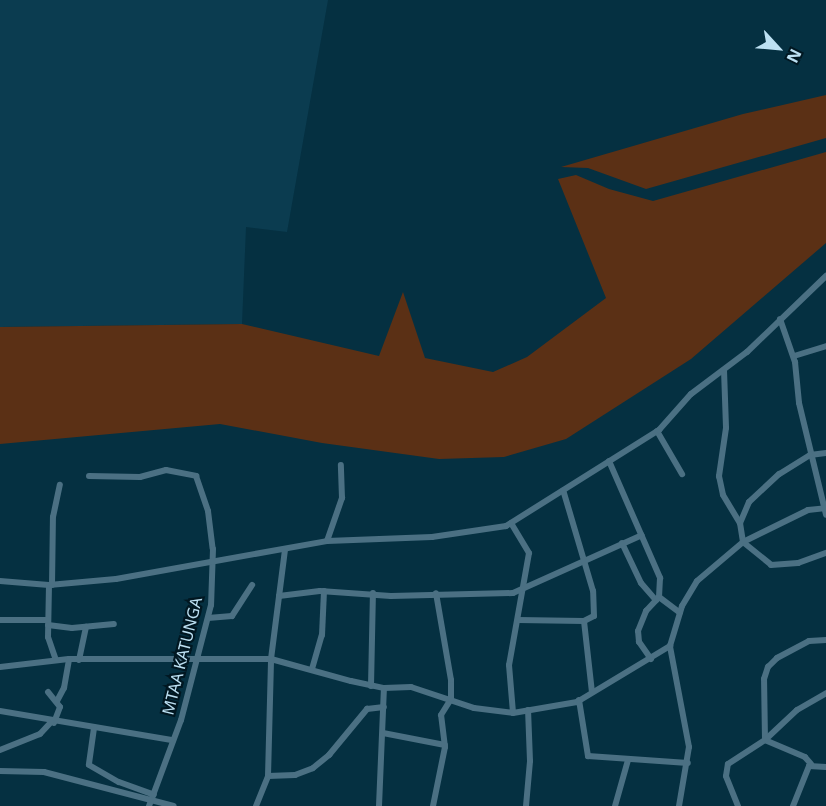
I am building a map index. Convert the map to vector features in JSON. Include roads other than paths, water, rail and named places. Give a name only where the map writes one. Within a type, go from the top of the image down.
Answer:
[{"type":"street","points":[[0,581],[50,585],[116,579],[213,564],[327,541],[432,537],[493,529],[511,523],[657,431],[686,398],[724,369],[826,276]]},
{"type":"street","points":[[679,806],[688,763],[688,734],[670,646],[680,613],[697,581],[743,542],[808,510],[825,510],[810,455],[794,356],[780,319]]},
{"type":"street","points":[[794,356],[826,346]]},
{"type":"street","points":[[724,369],[726,428],[719,476],[723,495],[740,523],[743,542],[771,565],[798,563],[826,553]]},
{"type":"street","points":[[657,431],[682,474]]},
{"type":"street","points":[[740,523],[748,502],[762,489],[810,455],[826,453]]},
{"type":"street","points":[[609,461],[660,578],[657,598],[646,611],[638,631],[639,642],[651,659]]},
{"type":"street","points":[[327,541],[342,498],[340,465]]},
{"type":"street","name":"MTAA KATUNGA","points":[[89,476],[141,477],[166,470],[196,476],[208,511],[213,564],[208,618],[152,800]]},
{"type":"street","points":[[56,660],[48,623],[53,517],[60,485]]},
{"type":"street","points":[[518,620],[585,621],[594,616],[595,602],[563,490]]},
{"type":"street","points":[[511,523],[529,553],[509,665],[513,713]]},
{"type":"street","points":[[279,596],[324,591],[499,594],[524,590],[642,535]]},
{"type":"street","points":[[622,543],[641,583],[657,598],[680,613]]},
{"type":"street","points":[[256,806],[268,776],[271,659],[285,549]]},
{"type":"street","points":[[208,618],[232,616],[252,585]]},
{"type":"street","points":[[312,669],[322,635],[324,591]]},
{"type":"street","points":[[371,686],[373,593]]},
{"type":"street","points":[[433,806],[444,745],[441,716],[451,699],[451,673],[436,593]]},
{"type":"street","points":[[0,620],[86,627],[114,624]]},
{"type":"street","points":[[585,621],[592,692]]},
{"type":"street","points":[[79,660],[86,627]]},
{"type":"street","points":[[765,740],[768,667],[809,641],[826,640]]},
{"type":"street","points":[[0,667],[69,659],[195,657],[271,659],[371,686],[411,687],[474,708],[513,713],[579,700],[670,646]]},
{"type":"street","points":[[57,701],[64,688],[69,659]]},
{"type":"street","points":[[379,806],[384,688]]},
{"type":"street","points":[[0,750],[40,735],[52,722],[60,707],[48,692]]},
{"type":"street","points":[[738,806],[726,767],[732,759],[765,740],[797,710],[826,693]]},
{"type":"street","points":[[579,700],[588,756],[688,763]]},
{"type":"street","points":[[268,776],[295,775],[313,768],[329,755],[367,710],[384,707]]},
{"type":"street","points":[[526,806],[530,761],[528,710]]},
{"type":"street","points":[[0,711],[52,722],[172,740]]},
{"type":"street","points":[[94,728],[89,765],[152,800]]},
{"type":"street","points":[[383,733],[444,745]]},
{"type":"street","points":[[765,740],[805,757],[811,764],[826,767]]},
{"type":"street","points":[[615,806],[628,760]]},
{"type":"street","points":[[794,806],[811,764]]},
{"type":"street","points":[[0,771],[44,772],[174,806]]}]
